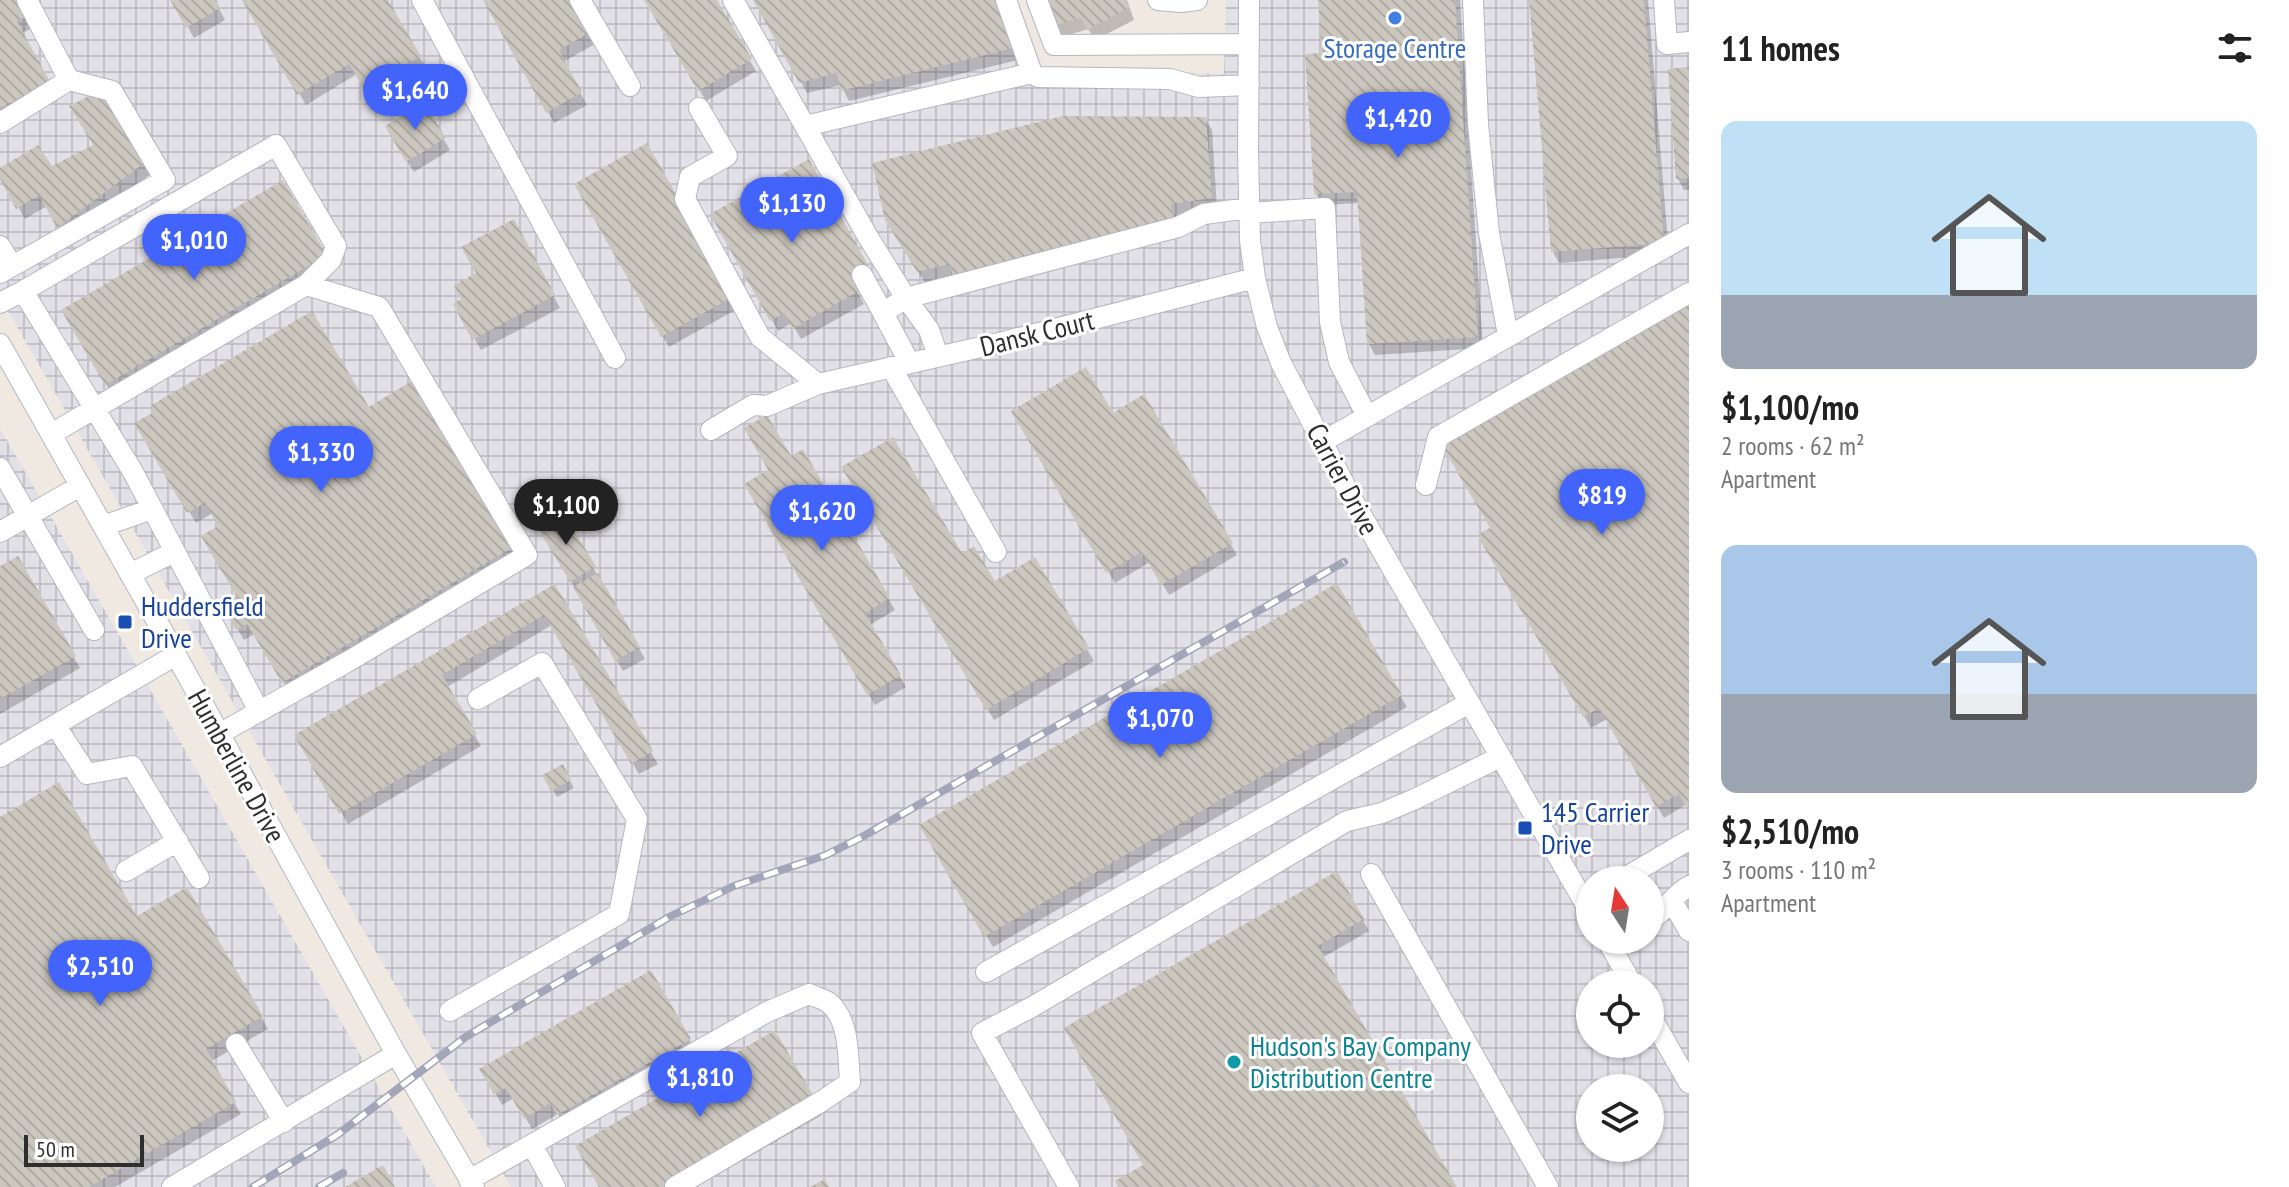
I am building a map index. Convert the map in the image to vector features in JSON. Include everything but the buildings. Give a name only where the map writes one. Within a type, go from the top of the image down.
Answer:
[{"type":"street","points":[[27,0],[69,80]]},
{"type":"street","points":[[422,0],[615,358]]},
{"type":"street","points":[[580,0],[630,86]]},
{"type":"street","points":[[733,0],[868,237],[929,330],[938,356]]},
{"type":"street","points":[[1006,0],[1032,73],[1038,77],[1170,79],[1199,87],[1249,85]]},
{"type":"street","points":[[1037,0],[1054,45],[1249,44]]},
{"type":"street","points":[[1158,0],[1197,0]]},
{"type":"street","points":[[1229,0],[1249,1]]},
{"type":"street","points":[[1473,0],[1478,124],[1489,233],[1508,335]]},
{"type":"street","points":[[1664,0],[1667,44],[1689,42]]},
{"type":"street","name":"Carrier Drive","points":[[1249,1],[1250,240],[1267,327],[1281,363],[1351,497],[1576,884]]},
{"type":"street","points":[[805,126],[1032,73]]},
{"type":"street","points":[[0,123],[69,80],[112,91],[165,180],[6,270],[0,246]]},
{"type":"street","points":[[699,108],[727,156],[690,177],[685,199],[760,337],[818,384]]},
{"type":"street","points":[[0,303],[276,145],[336,246],[331,260],[306,285],[51,434]]},
{"type":"street","points":[[883,313],[906,298],[1178,227],[1204,214],[1325,208],[1330,322],[1339,362],[1367,416]]},
{"type":"street","points":[[1322,442],[1689,234]]},
{"type":"street","points":[[862,275],[883,313],[900,365],[996,552]]},
{"type":"street","name":"Dansk Court","points":[[711,430],[753,405],[767,406],[818,384],[1255,278]]},
{"type":"street","points":[[219,734],[527,555],[379,307],[306,285]]},
{"type":"street","points":[[23,291],[133,472],[259,711]]},
{"type":"street","points":[[1426,485],[1438,437],[1689,293]]},
{"type":"street","name":"Humberline Drive","points":[[1,347],[176,655],[396,1054],[472,1183]]},
{"type":"street","points":[[0,468],[94,630]]},
{"type":"street","points":[[0,532],[80,486]]},
{"type":"street","points":[[103,526],[152,509]]},
{"type":"street","points":[[130,574],[174,552]]},
{"type":"street","points":[[0,757],[176,655]]},
{"type":"street","points":[[450,1011],[619,914],[637,819],[542,663],[478,699]]},
{"type":"street","points":[[986,972],[1469,703]]},
{"type":"street","points":[[55,725],[87,774],[132,766],[199,878]]},
{"type":"street","points":[[1069,1187],[982,1033],[1046,999],[1347,821],[1382,813],[1500,757]]},
{"type":"street","points":[[1645,866],[1689,840]]},
{"type":"street","points":[[126,871],[178,841]]},
{"type":"street","points":[[1371,874],[1548,1187]]},
{"type":"street","points":[[1664,911],[1689,886]]},
{"type":"street","points":[[1672,901],[1689,931]]},
{"type":"street","points":[[472,1183],[532,1145],[767,1012],[809,994],[828,1003],[848,1037],[850,1082],[675,1187]]},
{"type":"street","points":[[1664,1039],[1689,1083]]},
{"type":"street","points":[[236,1044],[284,1122]]},
{"type":"street","points":[[172,1187],[396,1054]]},
{"type":"street","points":[[532,1145],[555,1187]]},
{"type":"shaded area","points":[[0,0],[1014,0],[1039,68],[1224,74],[1226,0],[1689,0],[1689,1187],[511,1187],[0,297]]},
{"type":"shaded area","points":[[0,428],[436,1187],[0,1187]]},
{"type":"railway","points":[[253,1187],[337,1135],[467,1036],[671,916],[734,886],[826,855],[862,837],[1344,562]]},
{"type":"railway","points":[[319,1187],[343,1173]]},
{"type":"place","name":"Storage Centre","points":[[1395,18]]},
{"type":"place","name":"Huddersfield Drive","points":[[125,622]]},
{"type":"place","name":"145 Carrier Drive","points":[[1525,828]]},
{"type":"place","name":"Hudson's Bay Company Distribution Centre","points":[[1234,1062]]}]
